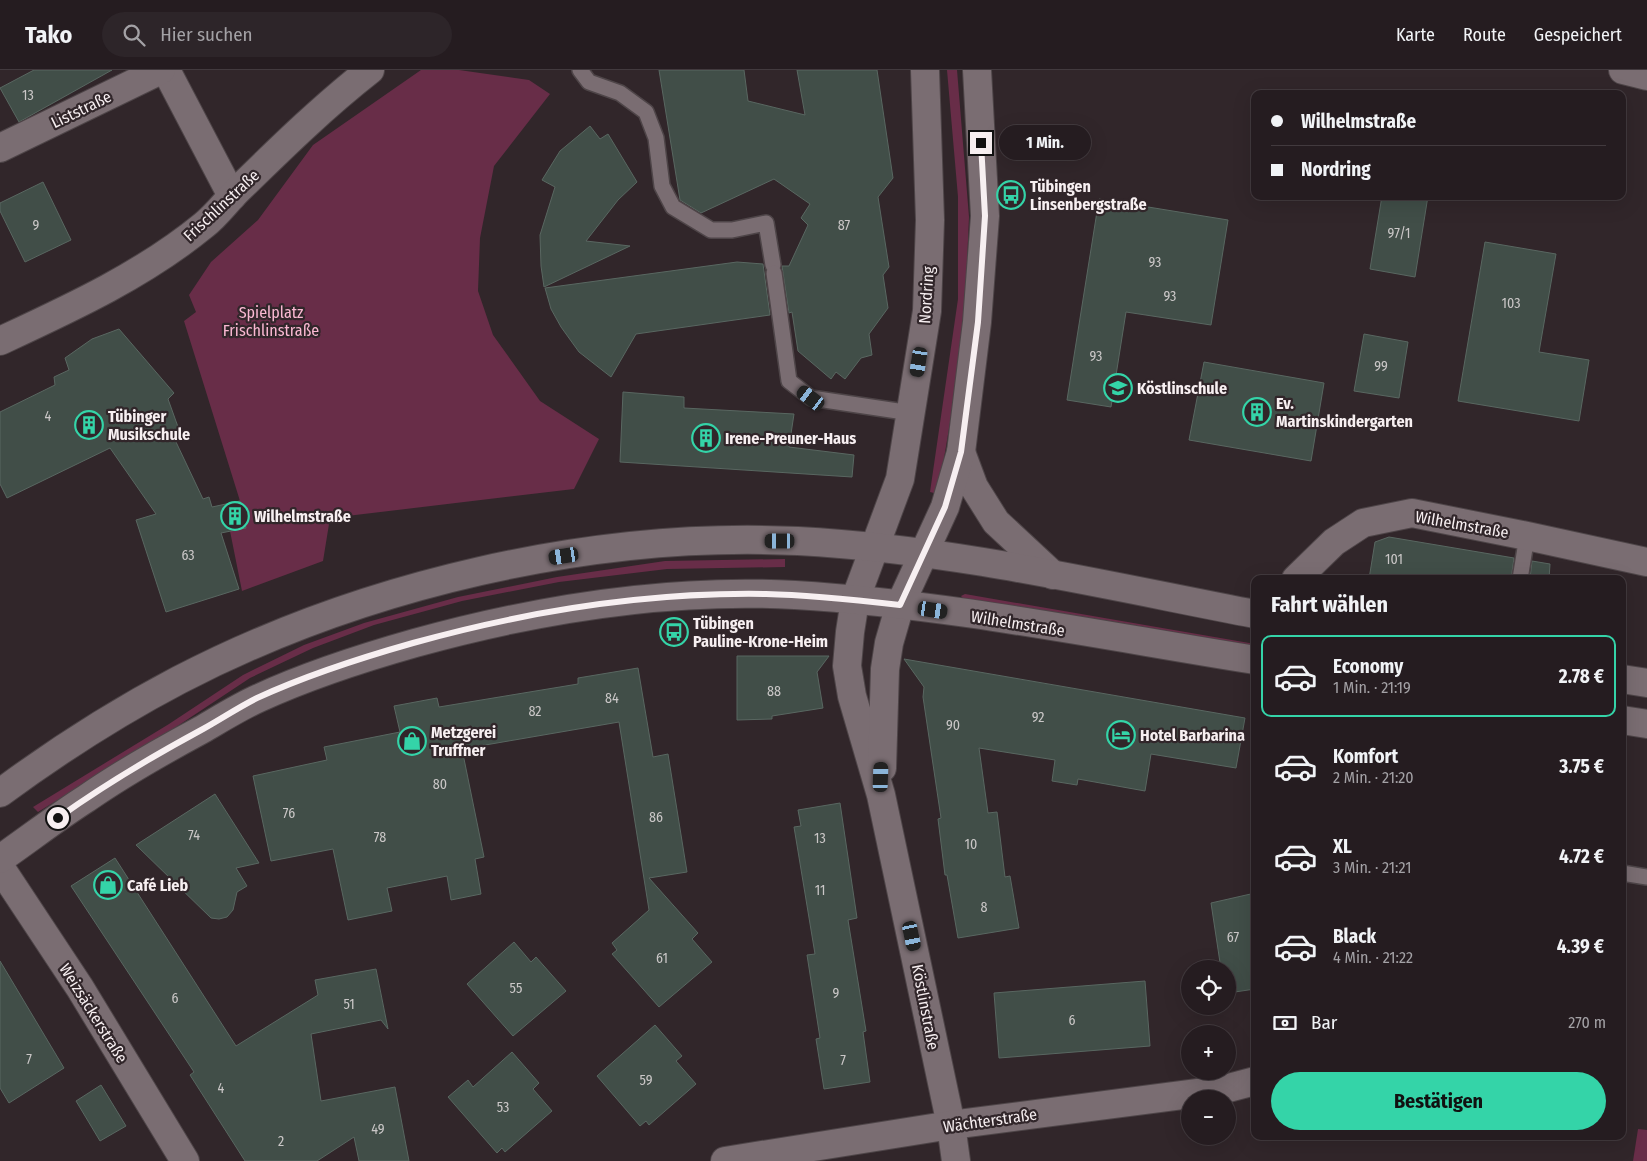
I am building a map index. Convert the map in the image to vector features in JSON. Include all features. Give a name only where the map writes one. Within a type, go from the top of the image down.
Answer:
[{"type":"street","name":"Liststraße","points":[[0,148],[161,70]]},
{"type":"street","points":[[166,70],[232,196]]},
{"type":"street","name":"Frischlinstraße","points":[[0,341],[108,288],[168,253],[206,224],[232,196],[330,101],[370,70]]},
{"type":"street","name":"Nordring","points":[[855,600],[900,479],[927,311],[930,220],[925,70]]},
{"type":"street","points":[[900,605],[945,507],[961,452],[978,322],[985,216],[977,70]]},
{"type":"street","points":[[1623,70],[1647,76]]},
{"type":"street","points":[[961,452],[974,487],[996,522],[1053,575]]},
{"type":"street","name":"Wilhelmstraße","points":[[1300,575],[1334,542],[1363,523],[1412,513],[1647,562]]},
{"type":"street","points":[[0,793],[51,756],[130,707],[182,679],[296,627],[384,596],[457,576],[540,560],[660,544],[726,541],[798,541],[924,554],[1053,575],[1251,613]]},
{"type":"street","name":"Wilhelmstraße","points":[[0,859],[87,797],[184,739],[256,699],[308,677],[364,657],[467,628],[553,612],[635,599],[694,595],[765,594],[855,600],[900,605],[1251,659]]},
{"type":"street","name":"Köstlinstraße","points":[[855,600],[850,632],[848,666],[852,696],[881,794],[951,1125],[956,1161]]},
{"type":"street","name":"Köstlinstraße","points":[[881,794],[885,669],[889,643],[900,605]]},
{"type":"street","points":[[1626,680],[1647,684]]},
{"type":"street","points":[[1626,721],[1647,724]]},
{"type":"street","name":"Weizsäckerstraße","points":[[0,867],[80,988],[184,1161]]},
{"type":"street","name":"Wächterstraße","points":[[725,1161],[951,1125],[1221,1090],[1251,1082]]},
{"type":"lane","points":[[580,70],[589,82],[620,93],[646,112],[656,138],[662,186],[673,207],[711,230],[732,230],[766,223],[789,381],[811,398],[911,412]]},
{"type":"lane","points":[[1521,575],[1527,536]]},
{"type":"lane","points":[[1626,874],[1647,877]]},
{"type":"green space","name":"Spielplatz Frischlinstraße","points":[[421,70],[459,70],[529,80],[550,94],[494,166],[480,238],[478,291],[493,335],[540,401],[599,439],[574,489],[330,518],[323,561],[242,591],[230,531],[246,527],[240,501],[184,321],[196,312],[189,295],[211,262],[258,220],[313,145]]},
{"type":"green space","points":[[947,70],[957,70],[969,217],[960,363],[938,494],[930,492],[958,299],[958,197]]},
{"type":"green space","points":[[785,559],[785,567],[667,569],[559,582],[462,601],[374,625],[313,648],[250,678],[173,729],[38,812],[33,807],[169,724],[243,675],[304,645],[364,623],[458,597],[557,577],[665,561]]},
{"type":"green space","points":[[965,594],[1251,643],[1251,649],[966,602],[961,596]]},
{"type":"green space","points":[[1638,1129],[1647,1130],[1647,1161],[1633,1161]]},
{"type":"building","points":[[34,70],[112,70],[19,122],[0,88]]},
{"type":"building","points":[[659,70],[744,70],[748,101],[805,115],[797,70],[877,70],[893,178],[878,197],[889,267],[883,275],[888,308],[869,334],[872,355],[861,358],[845,379],[836,372],[831,379],[798,351],[792,312],[789,313],[782,266],[789,266],[808,225],[801,218],[810,204],[774,179],[701,213],[680,200]]},
{"type":"building","points":[[590,126],[600,139],[608,134],[637,182],[618,200],[586,241],[630,246],[544,287],[540,235],[555,187],[542,180],[560,151]]},
{"type":"building","points":[[43,182],[71,240],[25,262],[0,211],[0,203]]},
{"type":"building","points":[[1099,199],[1228,220],[1211,325],[1126,312],[1111,407],[1067,400]]},
{"type":"building","points":[[1381,200],[1427,200],[1415,277],[1370,269]]},
{"type":"building","points":[[1485,242],[1556,254],[1539,352],[1589,360],[1579,421],[1458,401]]},
{"type":"building","points":[[737,262],[763,264],[770,315],[636,334],[611,377],[579,352],[551,309],[545,288]]},
{"type":"building","name":"Tübinger Musikschule","points":[[119,329],[174,393],[168,399],[182,438],[176,442],[203,499],[209,497],[212,507],[240,501],[246,528],[221,533],[239,589],[166,612],[136,520],[156,514],[110,448],[7,498],[0,484],[0,412],[55,385],[54,377],[69,370],[65,358],[92,339]]},
{"type":"building","points":[[1364,334],[1408,342],[1399,398],[1354,391]]},
{"type":"building","name":"Ev. Martinskindergarten","points":[[1204,362],[1324,383],[1311,461],[1189,440]]},
{"type":"building","name":"Irene-Preuner-Haus","points":[[623,392],[684,397],[684,408],[794,414],[789,447],[854,455],[852,477],[620,462]]},
{"type":"building","points":[[1389,537],[1514,558],[1512,575],[1370,575],[1375,542]]},
{"type":"building","points":[[1532,561],[1550,564],[1549,575],[1530,575]]},
{"type":"building","points":[[737,656],[829,656],[817,672],[823,708],[772,716],[772,719],[737,720]]},
{"type":"building","points":[[904,659],[1245,718],[1236,768],[1151,754],[1145,791],[1078,779],[1077,785],[1052,781],[1055,760],[979,748],[988,813],[997,812],[1005,877],[1010,876],[1019,928],[958,938],[947,875],[945,875],[938,819],[941,818],[923,697],[924,687]]},
{"type":"building","points":[[638,668],[653,757],[668,754],[687,872],[649,878],[698,933],[692,939],[712,962],[659,1007],[612,954],[617,950],[612,943],[649,910],[619,722],[462,749],[484,857],[475,859],[481,894],[451,900],[447,876],[387,888],[392,911],[348,920],[333,849],[271,861],[253,776],[327,760],[324,747],[400,732],[394,706],[437,698],[439,707],[578,684],[578,678]]},
{"type":"building","points":[[215,794],[259,863],[236,868],[247,886],[237,892],[233,910],[227,917],[219,919],[211,918],[136,845]]},
{"type":"building","points":[[840,803],[857,918],[848,920],[866,1031],[863,1032],[870,1082],[824,1089],[816,1039],[820,1038],[807,955],[815,954],[794,827],[801,826],[798,810]]},
{"type":"building","points":[[115,858],[236,1046],[318,995],[315,980],[376,969],[388,1029],[381,1020],[311,1034],[321,1101],[395,1087],[409,1161],[359,1161],[354,1137],[317,1161],[245,1161],[190,1075],[194,1072],[71,886]]},
{"type":"building","points":[[1251,894],[1251,990],[1236,992],[1236,960],[1220,960],[1211,903]]},
{"type":"building","points":[[514,942],[531,962],[536,957],[566,991],[513,1036],[467,984]]},
{"type":"building","points":[[0,961],[64,1068],[9,1103],[0,1088]]},
{"type":"building","points":[[1145,981],[1150,1046],[999,1058],[994,993]]},
{"type":"building","points":[[655,1025],[682,1056],[676,1061],[696,1084],[649,1125],[646,1121],[640,1126],[597,1076]]},
{"type":"building","points":[[512,1052],[539,1083],[533,1089],[552,1111],[505,1152],[502,1148],[497,1153],[448,1097],[468,1080],[473,1087]]},
{"type":"building","points":[[101,1085],[126,1126],[100,1141],[76,1101]]},
{"type":"place","name":"Tübingen Linsenbergstraße","points":[[1011,195]]},
{"type":"place","name":"Köstlinschule","points":[[1118,388]]},
{"type":"place","name":"Ev. Martinskindergarten","points":[[1257,412]]},
{"type":"place","name":"Tübinger Musikschule","points":[[89,425]]},
{"type":"place","name":"Irene-Preuner-Haus","points":[[706,438]]},
{"type":"place","name":"Wilhelmstraße","points":[[235,516]]},
{"type":"place","name":"Tübingen Pauline-Krone-Heim","points":[[674,632]]},
{"type":"place","name":"Hotel Barbarina","points":[[1121,735]]},
{"type":"place","name":"Metzgerei Truffner","points":[[412,741]]},
{"type":"place","name":"Café Lieb","points":[[108,885]]},
{"type":"route","points":[[58,818],[87,797],[168,748],[256,699],[308,677],[364,657],[467,628],[635,599],[694,595],[794,595],[900,605],[945,507],[961,452],[978,322],[985,216],[981,143]]}]
